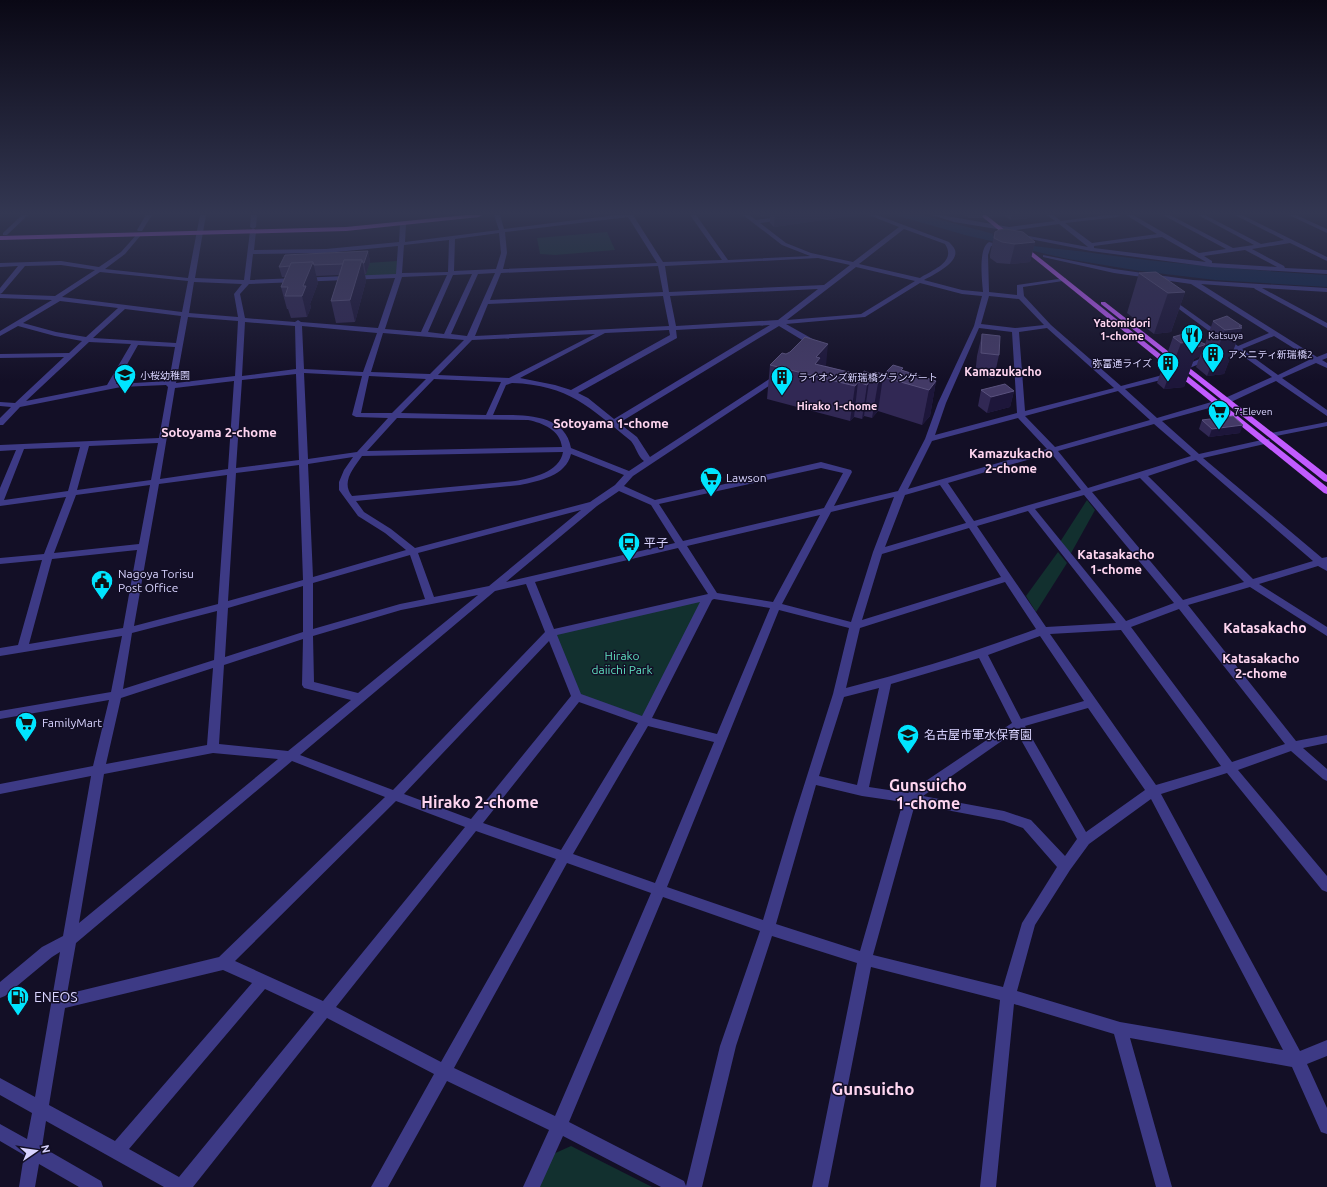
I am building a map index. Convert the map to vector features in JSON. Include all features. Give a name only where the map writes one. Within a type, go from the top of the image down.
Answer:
[{"type":"main road","points":[[1052,270],[1182,370],[1228,400],[1327,491]]},
{"type":"main road","points":[[1061,270],[1182,370],[1218,403],[1327,479]]},
{"type":"street","points":[[0,292],[18,270]]},
{"type":"street","points":[[0,334],[18,324],[98,270]]},
{"type":"street","points":[[103,270],[192,280],[248,282],[513,270]]},
{"type":"street","points":[[26,1187],[98,771],[116,695],[194,270]]},
{"type":"street","points":[[213,748],[220,663],[242,318],[237,294],[248,282],[249,270]]},
{"type":"street","points":[[350,499],[515,484],[532,480],[556,470],[567,456],[567,443],[564,436],[553,426],[541,420],[515,416],[356,415],[366,375],[400,276],[400,270]]},
{"type":"street","points":[[572,393],[674,336],[662,270]]},
{"type":"street","points":[[614,423],[779,323],[848,270]]},
{"type":"street","points":[[877,270],[943,288],[1021,297]]},
{"type":"street","points":[[0,296],[57,298],[186,314],[298,322],[380,331],[470,338],[779,323],[863,316],[936,270]]},
{"type":"street","points":[[694,1187],[728,1046],[768,928],[800,817],[839,694],[855,626],[878,552],[902,493],[929,439],[942,403],[977,326],[986,294],[986,270]]},
{"type":"street","points":[[1116,270],[1193,282],[1327,290]]},
{"type":"street","points":[[1301,270],[1327,272]]},
{"type":"street","points":[[430,600],[413,551],[388,531],[361,514],[343,490],[343,482],[348,470],[360,454],[395,415],[470,338],[499,271]]},
{"type":"street","points":[[447,336],[476,272]]},
{"type":"street","points":[[424,334],[451,273]]},
{"type":"street","points":[[1134,274],[1147,283]]},
{"type":"street","points":[[1063,279],[1019,286],[1021,297],[1050,326],[1197,457],[1325,564]]},
{"type":"street","points":[[1193,282],[1327,366]]},
{"type":"street","points":[[1254,286],[1327,326]]},
{"type":"street","points":[[486,302],[825,287]]},
{"type":"street","points":[[1166,298],[1327,414]]},
{"type":"street","points":[[0,423],[17,405],[124,306]]},
{"type":"street","points":[[298,322],[308,580],[308,685],[361,698]]},
{"type":"street","points":[[779,323],[822,348],[815,352]]},
{"type":"street","points":[[18,324],[55,334],[88,340],[180,345]]},
{"type":"street","points":[[977,326],[1015,330],[1050,326]]},
{"type":"street","points":[[1015,330],[1021,416],[1052,449],[1181,604],[1293,746],[1327,776]]},
{"type":"street","points":[[489,416],[503,384],[508,380],[605,331]]},
{"type":"street","points":[[929,439],[1122,389],[1182,370],[1275,333]]},
{"type":"street","points":[[110,387],[135,343]]},
{"type":"street","points":[[0,356],[72,355]]},
{"type":"street","points":[[0,715],[116,695],[308,634],[400,607],[495,588],[681,543],[828,511],[902,493],[1228,400],[1327,355]]},
{"type":"street","points":[[2,988],[46,952],[69,940],[495,588],[594,504],[618,487],[630,474],[789,370]]},
{"type":"street","points":[[0,404],[17,405],[121,385],[167,383],[172,386],[300,371],[508,380],[542,384],[572,393],[585,400],[634,439],[641,448],[644,457],[650,461]]},
{"type":"street","points":[[878,552],[1142,475],[1197,457],[1327,424]]},
{"type":"street","points":[[0,448],[163,440]]},
{"type":"street","points":[[22,649],[48,557],[72,493],[85,444]]},
{"type":"street","points":[[0,499],[21,447]]},
{"type":"street","points":[[0,502],[360,454],[567,450],[630,474]]},
{"type":"street","points":[[531,1187],[559,1126],[659,890],[776,606],[848,472],[821,465],[654,503]]},
{"type":"street","points":[[1142,475],[1252,584],[1327,632]]},
{"type":"street","points":[[942,481],[1091,703],[1153,791],[1297,1060],[1327,1126]]},
{"type":"street","points":[[618,487],[654,503],[681,543],[711,596]]},
{"type":"street","points":[[0,652],[128,631],[223,606],[308,580],[413,551],[594,504]]},
{"type":"street","points":[[1030,508],[1124,626],[1229,768],[1327,886]]},
{"type":"street","points":[[0,561],[143,547]]},
{"type":"street","points":[[839,694],[886,682],[982,652],[1042,631],[1124,626],[1181,604],[1325,564]]},
{"type":"street","points":[[58,1004],[223,963],[395,795],[551,633],[711,596],[776,606],[855,626],[1007,578]]},
{"type":"street","points":[[530,579],[577,697],[645,721],[720,739]]},
{"type":"street","points":[[379,1187],[564,857],[645,721],[711,596]]},
{"type":"street","points":[[982,652],[1018,724],[1084,840]]},
{"type":"street","points":[[862,791],[886,682]]},
{"type":"street","points":[[0,1086],[40,1110],[181,1187],[577,697]]},
{"type":"street","points":[[820,1187],[865,959],[910,798],[1018,724],[1091,703]]},
{"type":"street","points":[[988,1187],[1008,995],[1028,923],[1064,866],[1084,840],[1153,791],[1229,768],[1293,746],[1327,738]]},
{"type":"street","points":[[0,789],[213,748],[290,756],[473,825],[768,928],[865,959],[1008,995],[1120,1029],[1297,1060],[1327,1048]]},
{"type":"street","points":[[813,779],[862,791],[910,798],[1004,816],[1027,824],[1064,866]]},
{"type":"street","points":[[223,963],[326,1009],[443,1072],[559,1126],[678,1187]]},
{"type":"street","points":[[116,1152],[263,982]]},
{"type":"street","points":[[1120,1029],[1164,1187]]},
{"type":"street","points":[[0,1132],[95,1187]]},
{"type":"green space","points":[[365,270],[397,270],[397,275],[364,276]]},
{"type":"green space","points":[[1087,500],[1095,510],[1070,555],[1060,542]]},
{"type":"green space","points":[[1058,552],[1067,563],[1036,612],[1026,596]]},
{"type":"green space","name":"Hirako daiichi Park","points":[[704,598],[644,717],[578,694],[555,633]]},
{"type":"green space","points":[[571,1146],[652,1187],[537,1187],[551,1155]]},
{"type":"water","points":[[1136,270],[1266,270],[1327,275],[1327,287],[1215,280]]},
{"type":"building","points":[[288,270],[310,270],[303,286],[306,286],[302,296],[285,296],[288,287],[281,287]]},
{"type":"building","points":[[341,270],[359,270],[350,300],[331,301]]},
{"type":"building","points":[[1156,272],[1185,292],[1168,293],[1139,273]]},
{"type":"building","points":[[1227,316],[1242,326],[1239,326],[1242,328],[1225,330],[1213,321]]},
{"type":"building","points":[[1190,332],[1201,340],[1181,343],[1173,337]]},
{"type":"building","points":[[982,334],[1000,336],[999,355],[981,353]]},
{"type":"building","points":[[805,337],[828,344],[816,357],[820,358],[815,364],[861,375],[864,371],[872,374],[874,372],[884,374],[893,365],[903,368],[901,370],[936,381],[929,390],[883,377],[878,383],[869,382],[867,385],[858,382],[855,386],[770,365],[782,353],[786,354],[790,352]]},
{"type":"building","points":[[1200,342],[1205,344],[1198,347]]},
{"type":"building","points":[[1005,384],[1014,391],[991,397],[981,390]]},
{"type":"building","points":[[1233,416],[1243,425],[1212,429],[1202,420]]},
{"type":"place","name":"Katsuya","points":[[1192,354]]},
{"type":"place","name":"アメニティ新瑞橋2","points":[[1213,374]]},
{"type":"place","name":"弥富通ライズ","points":[[1168,382]]},
{"type":"place","name":"小桜幼稚園","points":[[125,394]]},
{"type":"place","name":"ライオンズ新瑞橋グランゲート","points":[[782,396]]},
{"type":"place","name":"7-Eleven","points":[[1219,430]]},
{"type":"place","name":"Lawson","points":[[711,498]]},
{"type":"place","name":"平子","points":[[629,562]]},
{"type":"place","name":"Nagoya Torisu Post Office","points":[[102,600]]},
{"type":"place","name":"FamilyMart","points":[[26,742]]},
{"type":"place","name":"名古屋市軍水保育園","points":[[908,754]]},
{"type":"place","name":"ENEOS","points":[[18,1016]]},
{"type":"district","name":"Yatomidori 1-chome","points":[[1122,329]]},
{"type":"district","name":"Kamazukacho","points":[[1003,372]]},
{"type":"district","name":"Hirako 1-chome","points":[[837,406]]},
{"type":"district","name":"Sotoyama 1-chome","points":[[611,423]]},
{"type":"district","name":"Sotoyama 2-chome","points":[[219,432]]},
{"type":"district","name":"Kamazukacho 2-chome","points":[[1011,460]]},
{"type":"district","name":"Katasakacho 1-chome","points":[[1116,562]]},
{"type":"district","name":"Katasakacho","points":[[1265,628]]},
{"type":"district","name":"Katasakacho 2-chome","points":[[1261,666]]},
{"type":"district","name":"Gunsuicho 1-chome","points":[[928,794]]},
{"type":"district","name":"Hirako 2-chome","points":[[480,802]]},
{"type":"district","name":"Gunsuicho","points":[[873,1089]]}]
